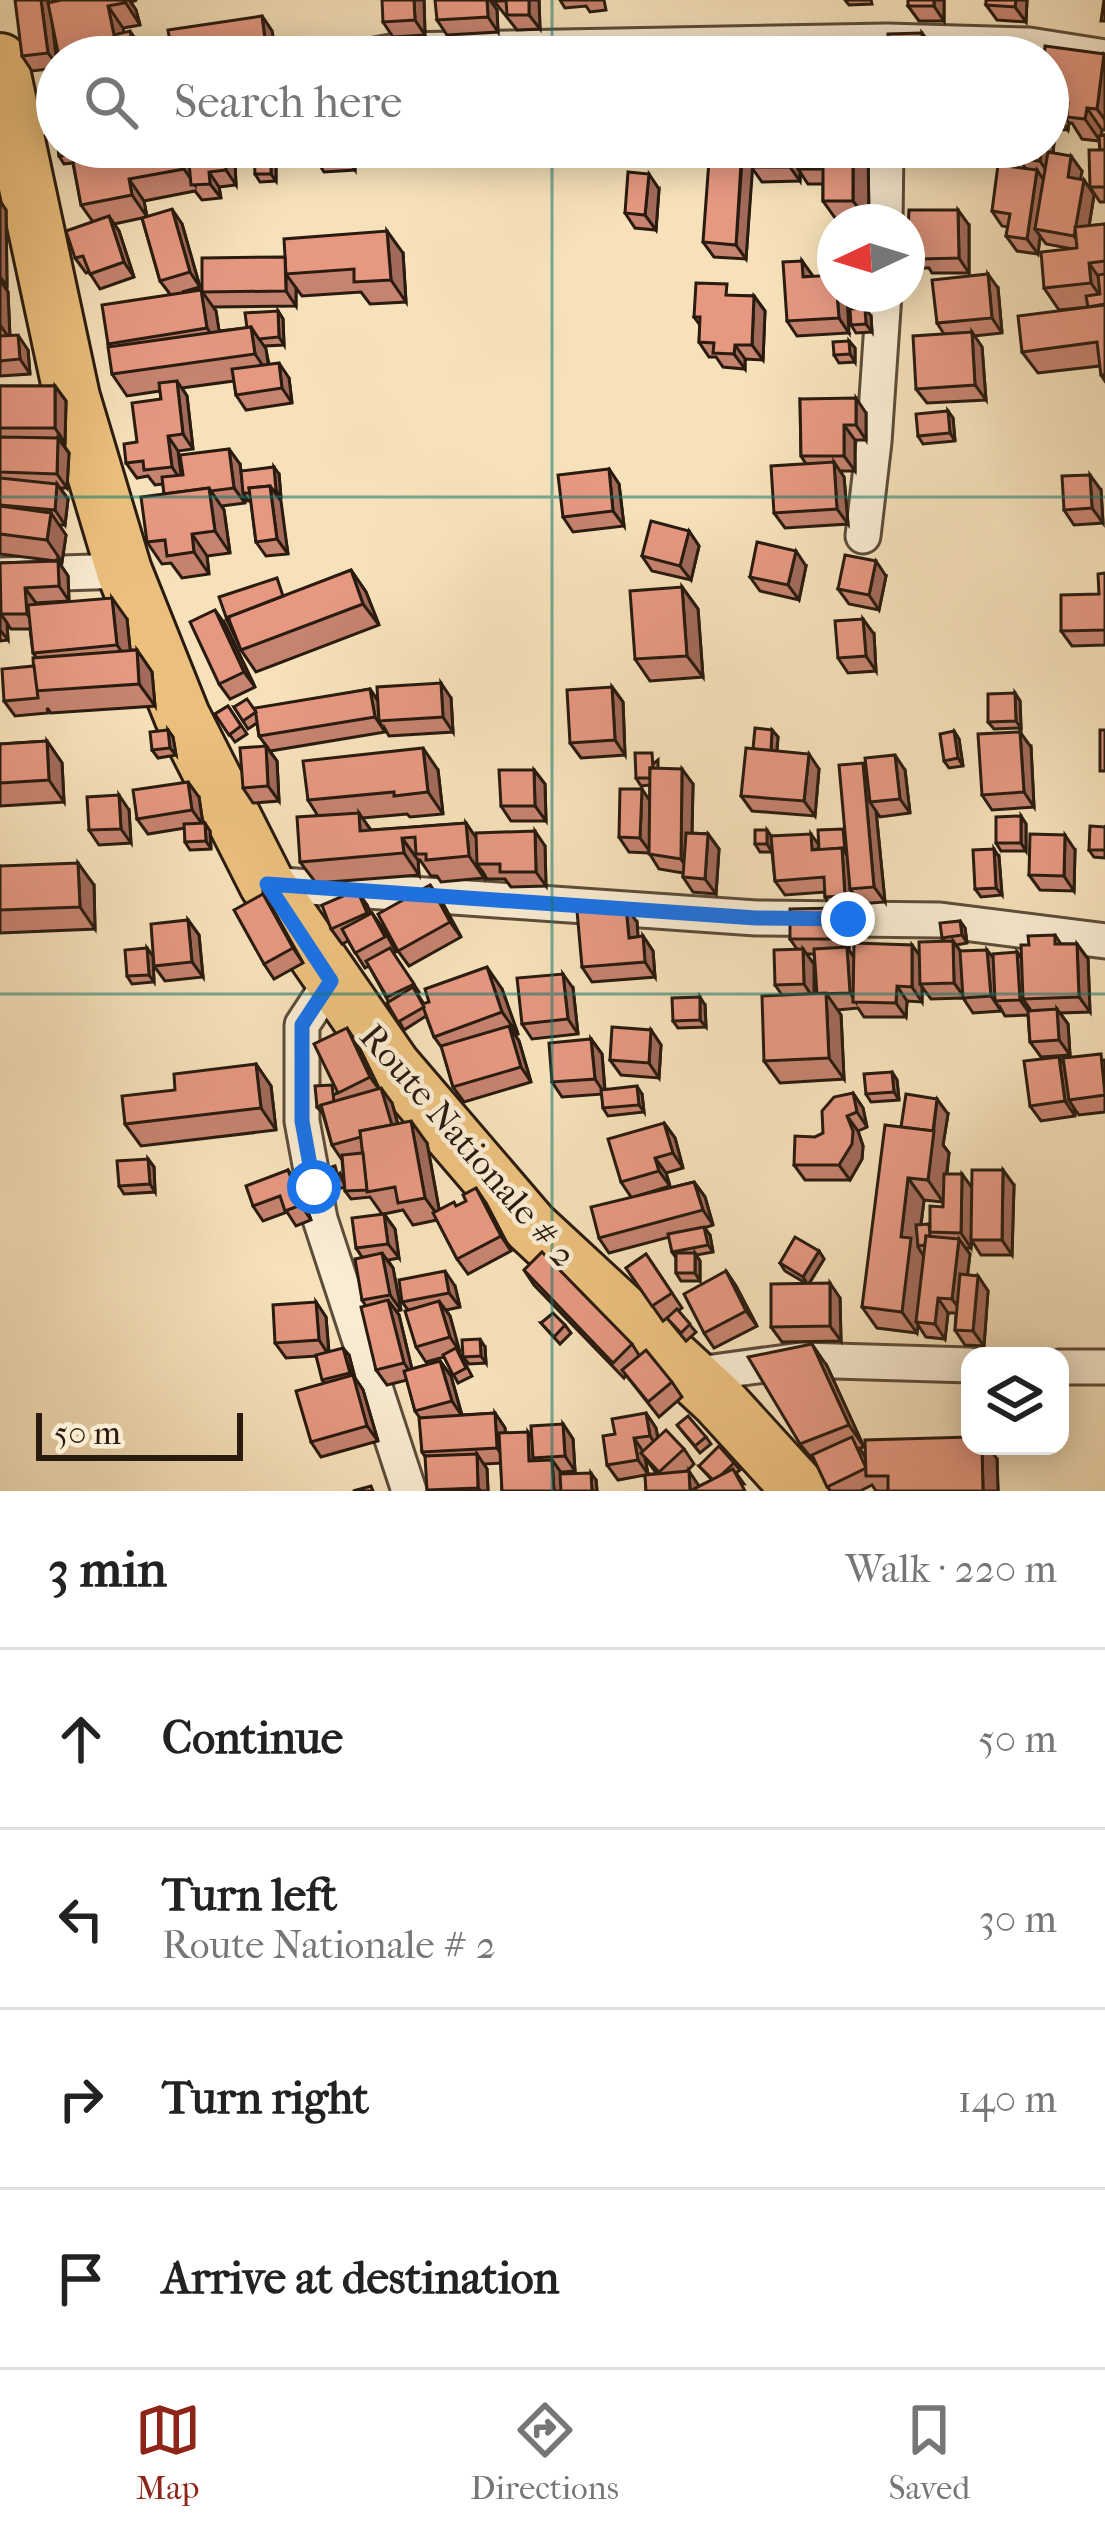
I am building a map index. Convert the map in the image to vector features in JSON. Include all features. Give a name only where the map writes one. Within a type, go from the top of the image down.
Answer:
[{"type":"main road","name":"Route Nationale # 2","points":[[0,61],[36,117]]},
{"type":"main road","name":"Route Nationale # 2","points":[[43,168],[72,397],[66,447],[124,571],[182,716],[267,884],[393,1066],[531,1227],[691,1375],[801,1491]]},
{"type":"street","points":[[1069,52],[1105,58]]},
{"type":"street","points":[[885,204],[886,168]]},
{"type":"street","points":[[862,536],[883,312]]},
{"type":"street","points":[[0,575],[124,571]]},
{"type":"street","points":[[267,884],[756,918],[940,920],[1105,941]]},
{"type":"street","points":[[331,981],[302,1025],[302,1121],[320,1220],[409,1491]]},
{"type":"street","points":[[691,1375],[800,1360],[961,1365]]},
{"type":"street","points":[[1069,1367],[1105,1367]]},
{"type":"building","points":[[15,0],[41,0],[46,36],[36,36],[36,54],[22,56]]},
{"type":"building","points":[[124,0],[108,6],[114,35],[130,31],[131,36],[55,36],[48,3]]},
{"type":"building","points":[[382,0],[414,0],[415,20],[383,22]]},
{"type":"building","points":[[435,0],[487,0],[488,17],[437,20]]},
{"type":"building","points":[[506,0],[529,0],[529,15],[507,15]]},
{"type":"building","points":[[908,0],[934,0],[934,6],[908,6]]},
{"type":"building","points":[[986,0],[1016,0],[1015,7],[986,5]]},
{"type":"building","points":[[262,16],[265,36],[169,36],[168,30]]},
{"type":"building","points":[[1069,49],[1104,54],[1097,109],[1087,108],[1085,119],[1069,117]]},
{"type":"building","points":[[1089,150],[1105,150],[1105,187],[1090,187]]},
{"type":"building","points":[[1071,156],[1068,177],[1084,180],[1074,236],[1035,229],[1045,168],[1069,168]]},
{"type":"building","points":[[74,168],[184,168],[129,179],[132,195],[81,205]]},
{"type":"building","points":[[190,168],[226,168],[209,172],[210,184],[191,185]]},
{"type":"building","points":[[255,168],[271,168],[271,174],[255,174]]},
{"type":"building","points":[[708,168],[741,168],[736,245],[703,242]]},
{"type":"building","points":[[823,168],[853,168],[853,201],[823,201]]},
{"type":"building","points":[[998,168],[1037,170],[1027,239],[1006,236],[1010,214],[992,211]]},
{"type":"building","points":[[628,172],[649,174],[645,215],[625,213]]},
{"type":"building","points":[[172,209],[190,272],[160,281],[142,218]]},
{"type":"building","points":[[925,210],[958,210],[959,258],[925,259]]},
{"type":"building","points":[[109,216],[124,262],[90,274],[83,256],[75,258],[66,231]]},
{"type":"building","points":[[1105,224],[1105,261],[1089,263],[1091,283],[1044,288],[1041,252],[1077,248],[1075,227]]},
{"type":"building","points":[[387,231],[391,280],[354,282],[354,269],[286,274],[284,239]]},
{"type":"building","points":[[285,257],[286,291],[202,292],[202,258]]},
{"type":"building","points":[[802,261],[803,277],[817,276],[817,312],[838,312],[839,318],[787,321],[783,262]]},
{"type":"building","points":[[988,274],[992,318],[937,323],[932,280]]},
{"type":"building","points":[[1105,274],[1105,304],[1088,307],[1086,296],[1100,294],[1098,275]]},
{"type":"building","points":[[696,283],[727,284],[726,295],[754,296],[752,345],[735,345],[734,354],[713,353],[714,343],[699,342],[700,317],[694,317]]},
{"type":"building","points":[[201,290],[207,328],[108,344],[102,305]]},
{"type":"building","points":[[1105,305],[1105,375],[1101,375],[1097,342],[1022,352],[1018,316]]},
{"type":"building","points":[[278,311],[279,337],[259,339],[247,328],[245,313]]},
{"type":"building","points":[[850,312],[865,312],[866,324],[851,325]]},
{"type":"building","points":[[251,327],[255,354],[112,374],[108,347]]},
{"type":"building","points":[[972,332],[975,385],[916,389],[913,336]]},
{"type":"building","points":[[18,335],[20,359],[0,361],[0,336]]},
{"type":"building","points":[[849,341],[850,354],[834,355],[833,342]]},
{"type":"building","points":[[279,363],[282,388],[236,395],[232,369]]},
{"type":"building","points":[[177,381],[183,434],[168,436],[172,467],[144,470],[143,461],[126,463],[124,444],[137,442],[132,403],[161,399],[159,383]]},
{"type":"building","points":[[0,386],[55,386],[55,428],[0,428]]},
{"type":"building","points":[[856,398],[856,425],[844,425],[844,456],[801,456],[800,399]]},
{"type":"building","points":[[948,411],[950,433],[918,436],[916,414]]},
{"type":"building","points":[[0,437],[58,438],[57,474],[0,472]]},
{"type":"building","points":[[229,449],[234,488],[164,494],[162,477],[183,475],[180,455]]},
{"type":"building","points":[[834,462],[837,509],[774,513],[771,466]]},
{"type":"building","points":[[274,467],[276,490],[270,486],[243,493],[241,471]]},
{"type":"building","points":[[609,469],[613,511],[563,517],[558,475]]},
{"type":"building","points":[[1090,475],[1092,508],[1064,510],[1062,476]]},
{"type":"building","points":[[0,478],[57,484],[55,510],[0,505]]},
{"type":"building","points":[[270,486],[277,539],[256,542],[249,488]]},
{"type":"building","points":[[209,488],[215,531],[192,534],[194,552],[167,556],[165,540],[147,542],[141,497]]},
{"type":"building","points":[[0,506],[51,513],[47,540],[0,534]]},
{"type":"building","points":[[651,521],[689,531],[680,566],[642,556]]},
{"type":"building","points":[[757,542],[796,551],[788,585],[750,577]]},
{"type":"building","points":[[845,555],[876,561],[869,595],[838,589]]},
{"type":"building","points":[[58,561],[59,586],[25,588],[27,614],[1,614],[0,563]]},
{"type":"building","points":[[351,570],[363,604],[241,650],[228,617]]},
{"type":"building","points":[[1105,573],[1105,630],[1061,631],[1061,595],[1099,594],[1098,574]]},
{"type":"building","points":[[277,578],[283,596],[227,620],[219,597]]},
{"type":"building","points":[[682,587],[687,656],[635,659],[630,591]]},
{"type":"building","points":[[112,598],[117,645],[33,653],[28,605]]},
{"type":"building","points":[[215,610],[244,672],[219,684],[190,622]]},
{"type":"building","points":[[863,619],[866,656],[838,658],[835,621]]},
{"type":"building","points":[[137,650],[139,684],[35,691],[33,658]]},
{"type":"building","points":[[34,666],[38,698],[4,701],[2,669]]},
{"type":"building","points":[[441,683],[443,717],[379,721],[377,687]]},
{"type":"building","points":[[612,687],[615,740],[570,743],[567,690]]},
{"type":"building","points":[[370,689],[375,717],[259,736],[255,708]]},
{"type":"building","points":[[1015,693],[1016,721],[988,722],[988,694]]},
{"type":"building","points":[[247,699],[256,712],[243,721],[234,707]]},
{"type":"building","points":[[228,706],[241,726],[229,735],[215,714]]},
{"type":"building","points":[[755,728],[772,730],[771,751],[753,749]]},
{"type":"building","points":[[168,730],[170,748],[152,750],[150,732]]},
{"type":"building","points":[[1100,730],[1105,730],[1105,771],[1100,771]]},
{"type":"building","points":[[954,731],[958,758],[944,761],[940,734]]},
{"type":"building","points":[[1020,732],[1024,792],[982,795],[978,734]]},
{"type":"building","points":[[47,741],[49,780],[0,783],[0,744]]},
{"type":"building","points":[[266,746],[268,786],[243,788],[240,748]]},
{"type":"building","points":[[423,748],[428,792],[308,800],[303,761]]},
{"type":"building","points":[[746,748],[809,754],[804,801],[741,796]]},
{"type":"building","points":[[635,753],[652,753],[650,778],[636,778]]},
{"type":"building","points":[[895,755],[900,799],[870,802],[865,758]]},
{"type":"building","points":[[863,763],[874,887],[850,889],[839,765]]},
{"type":"building","points":[[650,768],[682,769],[681,859],[649,854]]},
{"type":"building","points":[[499,770],[534,770],[535,806],[501,806]]},
{"type":"building","points":[[188,782],[192,810],[137,819],[133,790]]},
{"type":"building","points":[[620,789],[642,789],[640,838],[619,837]]},
{"type":"building","points":[[119,795],[121,829],[89,830],[87,797]]},
{"type":"building","points":[[359,813],[360,831],[466,823],[469,856],[426,860],[426,854],[416,854],[415,837],[402,838],[404,853],[300,862],[297,817]]},
{"type":"building","points":[[1021,816],[1021,843],[996,843],[996,817]]},
{"type":"building","points":[[205,823],[206,841],[185,842],[184,824]]},
{"type":"building","points":[[1090,826],[1105,827],[1105,850],[1089,850]]},
{"type":"building","points":[[843,829],[845,851],[819,850],[818,830]]},
{"type":"building","points":[[755,830],[767,830],[767,844],[755,844]]},
{"type":"building","points":[[535,831],[536,872],[500,872],[500,864],[477,864],[476,833]]},
{"type":"building","points":[[686,833],[708,834],[705,879],[683,877]]},
{"type":"building","points":[[811,834],[812,850],[842,848],[845,896],[825,897],[824,877],[775,881],[771,836]]},
{"type":"building","points":[[1030,834],[1065,835],[1064,876],[1029,875]]},
{"type":"building","points":[[994,849],[996,888],[975,889],[973,850]]},
{"type":"building","points":[[78,863],[80,907],[0,910],[0,866]]},
{"type":"building","points":[[430,885],[450,922],[398,951],[378,914]]},
{"type":"building","points":[[357,890],[367,913],[331,929],[322,905]]},
{"type":"building","points":[[263,894],[293,948],[264,964],[234,910]]},
{"type":"building","points":[[626,907],[629,938],[643,936],[645,962],[582,967],[577,911]]},
{"type":"building","points":[[838,908],[838,939],[790,939],[790,909]]},
{"type":"building","points":[[372,913],[385,937],[355,953],[342,929]]},
{"type":"building","points":[[188,920],[192,962],[154,966],[151,924]]},
{"type":"building","points":[[960,921],[962,935],[942,938],[940,923]]},
{"type":"building","points":[[1055,935],[1055,944],[1077,944],[1079,997],[1023,999],[1021,945],[1029,945],[1028,936]]},
{"type":"building","points":[[953,941],[954,983],[920,984],[919,942]]},
{"type":"building","points":[[854,943],[912,945],[912,987],[897,986],[896,1003],[853,1002]]},
{"type":"building","points":[[847,947],[850,993],[817,994],[814,949]]},
{"type":"building","points":[[147,948],[149,975],[127,976],[125,950]]},
{"type":"building","points":[[390,948],[414,984],[387,997],[366,961]]},
{"type":"building","points":[[803,949],[804,984],[775,985],[774,950]]},
{"type":"building","points":[[987,950],[991,996],[963,998],[960,951]]},
{"type":"building","points":[[1017,952],[1020,1000],[995,1001],[993,954]]},
{"type":"building","points":[[487,967],[502,1012],[434,1037],[422,1004],[429,1002],[425,989]]},
{"type":"building","points":[[563,974],[568,1019],[522,1024],[517,978]]},
{"type":"building","points":[[413,987],[424,1007],[398,1022],[387,1003]]},
{"type":"building","points":[[826,993],[829,1058],[764,1061],[762,996]]},
{"type":"building","points":[[700,997],[700,1020],[673,1021],[672,998]]},
{"type":"building","points":[[1057,1009],[1059,1040],[1030,1042],[1028,1011]]},
{"type":"building","points":[[509,1026],[521,1067],[453,1087],[441,1046]]},
{"type":"building","points":[[612,1027],[651,1030],[649,1063],[610,1060]]},
{"type":"building","points":[[347,1028],[370,1077],[338,1093],[314,1044]]},
{"type":"building","points":[[591,1039],[595,1079],[552,1082],[549,1043]]},
{"type":"building","points":[[1101,1054],[1105,1095],[1069,1100],[1063,1058]]},
{"type":"building","points":[[1059,1057],[1065,1101],[1030,1106],[1024,1061]]},
{"type":"building","points":[[256,1064],[261,1108],[125,1124],[122,1096],[175,1090],[174,1074]]},
{"type":"building","points":[[892,1072],[894,1092],[866,1094],[864,1074]]},
{"type":"building","points":[[332,1085],[334,1102],[317,1107],[315,1086]]},
{"type":"building","points":[[637,1086],[639,1105],[603,1108],[601,1090]]},
{"type":"building","points":[[381,1088],[392,1125],[360,1131],[361,1137],[332,1145],[321,1105]]},
{"type":"building","points":[[853,1093],[857,1112],[847,1116],[852,1144],[839,1165],[794,1165],[795,1136],[823,1133],[822,1111],[834,1097]]},
{"type":"building","points":[[906,1094],[937,1099],[933,1131],[901,1127]]},
{"type":"building","points":[[411,1121],[425,1198],[398,1203],[395,1187],[367,1192],[360,1131]]},
{"type":"building","points":[[664,1123],[673,1153],[655,1158],[659,1171],[621,1182],[608,1139]]},
{"type":"building","points":[[885,1125],[934,1131],[928,1180],[908,1178],[901,1237],[911,1238],[902,1312],[862,1307]]},
{"type":"building","points":[[363,1153],[367,1190],[345,1191],[342,1155]]},
{"type":"building","points":[[148,1159],[150,1184],[119,1186],[117,1161]]},
{"type":"building","points":[[335,1166],[339,1180],[326,1184],[322,1170]]},
{"type":"building","points":[[288,1170],[301,1205],[285,1211],[280,1196],[253,1206],[246,1186]]},
{"type":"building","points":[[972,1170],[1003,1170],[1002,1240],[971,1240]]},
{"type":"building","points":[[944,1174],[962,1174],[961,1233],[930,1232],[930,1206],[943,1207]]},
{"type":"building","points":[[694,1182],[703,1210],[599,1238],[591,1207]]},
{"type":"building","points":[[476,1188],[501,1236],[457,1259],[433,1213],[466,1201],[463,1195]]},
{"type":"building","points":[[384,1214],[388,1244],[356,1248],[352,1218]]},
{"type":"building","points":[[929,1224],[930,1236],[925,1245],[918,1246],[916,1225]]},
{"type":"building","points":[[704,1227],[708,1245],[672,1252],[668,1234]]},
{"type":"building","points":[[926,1236],[959,1239],[952,1299],[938,1298],[935,1324],[916,1322]]},
{"type":"building","points":[[795,1237],[819,1251],[803,1277],[780,1263]]},
{"type":"building","points":[[542,1252],[632,1344],[613,1363],[524,1270]]},
{"type":"building","points":[[382,1253],[390,1295],[362,1300],[355,1259]]},
{"type":"building","points":[[676,1253],[695,1253],[695,1273],[676,1273]]},
{"type":"building","points":[[646,1254],[672,1293],[652,1306],[626,1268]]},
{"type":"building","points":[[445,1271],[449,1293],[402,1302],[399,1280]]},
{"type":"building","points":[[726,1271],[746,1311],[704,1333],[684,1294]]},
{"type":"building","points":[[960,1274],[978,1276],[973,1331],[955,1330]]},
{"type":"building","points":[[830,1283],[830,1326],[771,1327],[771,1284]]},
{"type":"building","points":[[388,1300],[404,1363],[376,1370],[361,1307]]},
{"type":"building","points":[[439,1301],[450,1337],[416,1347],[405,1311]]},
{"type":"building","points":[[316,1302],[319,1340],[275,1343],[273,1305]]},
{"type":"building","points":[[677,1309],[690,1324],[681,1333],[667,1318]]},
{"type":"building","points":[[553,1313],[565,1325],[554,1337],[541,1323]]},
{"type":"building","points":[[480,1339],[481,1356],[463,1357],[462,1340]]},
{"type":"building","points":[[812,1344],[849,1425],[800,1444],[748,1357]]},
{"type":"building","points":[[343,1348],[350,1373],[322,1380],[316,1355]]},
{"type":"building","points":[[456,1348],[466,1368],[453,1375],[443,1355]]},
{"type":"building","points":[[646,1350],[672,1382],[648,1402],[622,1370]]},
{"type":"building","points":[[440,1361],[452,1401],[415,1411],[404,1371]]},
{"type":"building","points":[[353,1375],[367,1426],[311,1442],[296,1391]]},
{"type":"building","points":[[495,1413],[497,1448],[422,1452],[419,1418]]},
{"type":"building","points":[[646,1413],[650,1436],[634,1438],[638,1460],[607,1465],[603,1436],[615,1434],[612,1419]]},
{"type":"building","points":[[688,1416],[706,1437],[695,1446],[677,1425]]},
{"type":"building","points":[[563,1424],[565,1456],[533,1458],[531,1426]]},
{"type":"building","points":[[666,1430],[684,1449],[659,1472],[641,1453]]},
{"type":"building","points":[[528,1432],[529,1461],[552,1460],[554,1491],[502,1491],[499,1433]]},
{"type":"building","points":[[852,1437],[866,1468],[827,1487],[812,1455]]},
{"type":"building","points":[[961,1437],[961,1455],[982,1455],[983,1491],[888,1491],[888,1476],[866,1476],[865,1440]]},
{"type":"building","points":[[719,1446],[734,1463],[713,1480],[699,1466]]},
{"type":"building","points":[[477,1454],[478,1488],[427,1490],[425,1456]]},
{"type":"building","points":[[733,1469],[745,1491],[692,1491],[692,1490]]},
{"type":"building","points":[[689,1471],[690,1491],[646,1491],[645,1475]]},
{"type":"building","points":[[591,1473],[592,1491],[561,1491],[560,1474]]},
{"type":"route","points":[[314,1187],[302,1121],[302,1025],[331,981],[267,884],[756,918],[848,919]]}]
